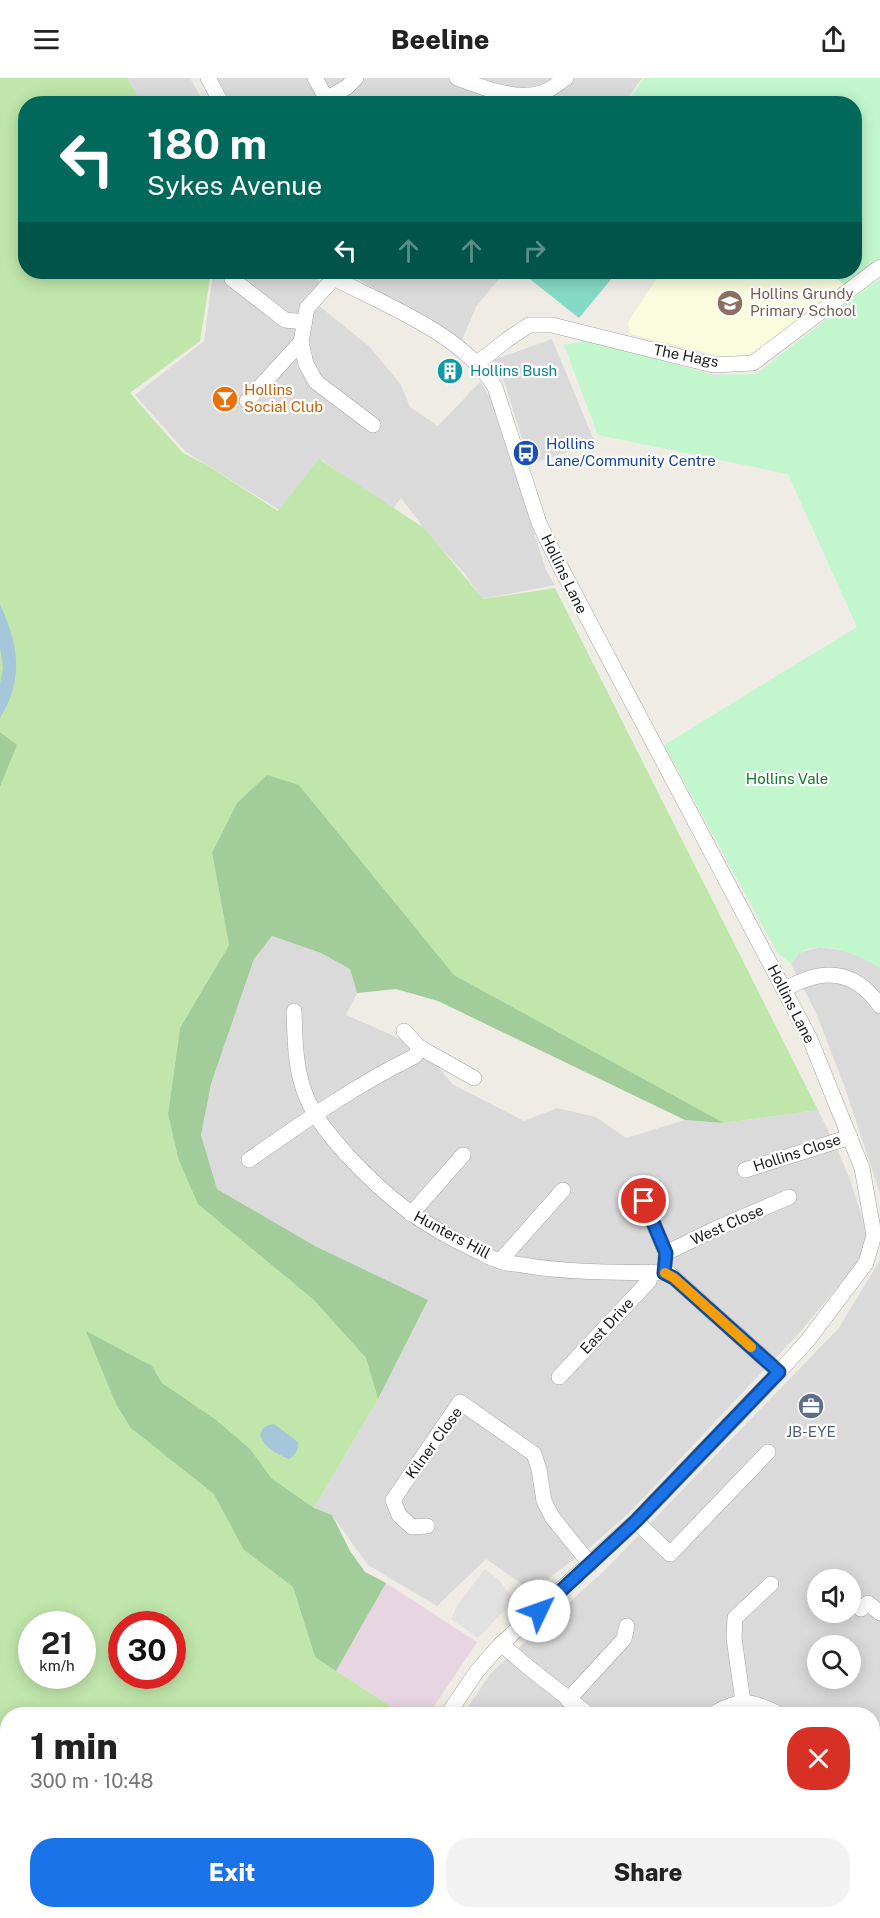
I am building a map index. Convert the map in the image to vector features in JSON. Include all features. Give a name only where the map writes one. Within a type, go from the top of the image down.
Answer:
[{"type":"street","points":[[208,78],[218,96]]},
{"type":"street","points":[[315,78],[320,96]]},
{"type":"street","points":[[331,96],[347,87],[356,78]]},
{"type":"street","points":[[540,96],[566,78]]},
{"type":"street","points":[[461,79],[491,90],[521,96]]},
{"type":"street","name":"The Hags","points":[[476,364],[529,325],[552,325],[713,365],[753,363],[880,267]]},
{"type":"street","points":[[232,279],[285,320],[304,322]]},
{"type":"street","points":[[327,279],[307,308],[301,342],[306,364],[316,382],[373,424]]},
{"type":"street","name":"Hollins Lane","points":[[337,279],[451,342],[476,364],[495,387],[539,523],[810,1039],[862,1168],[874,1235],[866,1263],[808,1340],[636,1521],[501,1644],[477,1671],[453,1707]]},
{"type":"street","points":[[248,401],[301,342]]},
{"type":"street","points":[[784,990],[812,976],[832,975],[849,978],[862,985],[880,1006]]},
{"type":"street","name":"Hunters Hill","points":[[294,1011],[295,1050],[300,1075],[306,1097],[315,1114],[333,1140],[382,1191],[411,1214],[452,1239],[500,1261],[549,1270],[657,1273]]},
{"type":"street","points":[[404,1031],[419,1047],[474,1078]]},
{"type":"street","points":[[249,1160],[315,1114],[373,1078],[415,1056],[419,1047]]},
{"type":"street","name":"Hollins Close","points":[[745,1170],[850,1137]]},
{"type":"street","points":[[411,1214],[463,1155]]},
{"type":"street","points":[[500,1261],[563,1190]]},
{"type":"street","name":"West Close","points":[[666,1253],[789,1197]]},
{"type":"street","points":[[644,1201],[666,1253],[657,1273],[674,1278],[779,1372]]},
{"type":"street","name":"East Drive","points":[[560,1377],[657,1273]]},
{"type":"street","name":"Kilner Close","points":[[427,1526],[412,1527],[399,1515],[393,1500],[460,1402],[534,1454],[544,1501],[552,1517],[590,1564]]},
{"type":"street","points":[[636,1521],[670,1554],[768,1452]]},
{"type":"street","points":[[742,1702],[734,1638],[735,1618],[771,1584]]},
{"type":"street","points":[[861,1609],[868,1603],[880,1613]]},
{"type":"street","points":[[568,1700],[624,1639],[627,1626]]},
{"type":"street","points":[[501,1644],[578,1707]]},
{"type":"street","points":[[728,1707],[742,1702],[764,1707]]},
{"type":"shaded area","points":[[127,78],[190,78],[200,96],[138,96]]},
{"type":"shaded area","points":[[217,78],[642,78],[629,96],[227,96]]},
{"type":"shaded area","points":[[212,279],[317,279],[318,305],[370,347],[401,385],[410,407],[438,426],[480,382],[490,397],[546,570],[555,585],[482,599],[465,574],[433,540],[401,498],[392,510],[322,460],[281,511],[186,452],[135,395],[204,341]]},
{"type":"shaded area","points":[[358,279],[498,279],[476,307],[462,340]]},
{"type":"shaded area","name":"Hollins Grundy Primary School","points":[[656,279],[837,279],[845,285],[752,356],[725,357],[630,334],[628,322]]},
{"type":"shaded area","points":[[552,339],[595,443],[530,464],[505,384],[493,360]]},
{"type":"shaded area","points":[[272,936],[321,953],[350,969],[357,993],[346,1015],[401,1039],[435,1063],[452,1084],[524,1121],[557,1108],[596,1117],[626,1138],[685,1120],[724,1123],[818,1110],[850,1180],[868,1236],[859,1261],[800,1332],[628,1514],[589,1548],[532,1591],[486,1559],[437,1606],[368,1565],[332,1515],[314,1508],[378,1399],[428,1300],[315,1246],[217,1189],[201,1135],[211,1084],[254,959]]},
{"type":"shaded area","points":[[819,947],[841,950],[866,959],[880,968],[880,1193],[845,1088],[817,1015],[791,964],[799,953]]},
{"type":"shaded area","points":[[880,1260],[880,1707],[468,1707],[491,1673],[605,1570],[838,1329]]},
{"type":"shaded area","points":[[485,1569],[500,1581],[515,1602],[478,1638],[451,1619],[458,1604]]},
{"type":"shaded area","points":[[386,1583],[477,1642],[434,1707],[391,1707],[336,1671]]},
{"type":"green space","points":[[0,78],[127,78],[138,96],[18,96],[18,279],[210,279],[200,341],[130,393],[183,453],[205,464],[278,511],[319,459],[424,528],[483,599],[555,588],[818,1110],[724,1123],[454,975],[299,785],[212,853],[229,945],[180,1028],[168,1114],[178,1158],[366,1358],[378,1399],[314,1508],[271,1478],[244,1550],[293,1587],[315,1657],[391,1707],[0,1707],[0,787],[17,745],[0,732]]},
{"type":"green space","points":[[644,78],[880,78],[880,258],[862,272],[862,96],[632,96]]},
{"type":"green space","name":"Hollins Vale","points":[[880,278],[880,968],[841,950],[819,947],[800,953],[791,964],[777,952],[664,745],[857,627],[788,474],[598,435],[564,345],[589,340],[713,375],[756,374]]},
{"type":"green space","points":[[530,279],[611,279],[579,318]]},
{"type":"green space","points":[[837,279],[853,279],[845,285]]},
{"type":"green space","points":[[0,732],[17,745],[0,787]]},
{"type":"green space","points":[[267,775],[299,785],[454,975],[724,1123],[685,1120],[438,1001],[396,989],[357,993],[350,969],[321,953],[272,936],[254,959],[211,1084],[201,1135],[217,1189],[315,1246],[428,1300],[378,1399],[366,1358],[313,1299],[198,1204],[178,1158],[168,1114],[180,1028],[229,945],[212,853],[237,803]]},
{"type":"green space","points":[[86,1331],[152,1366],[162,1383],[216,1420],[250,1449],[271,1478],[314,1508],[332,1515],[350,1551],[365,1572],[386,1583],[336,1671],[315,1657],[293,1587],[244,1550],[214,1494],[131,1428],[116,1404]]},
{"type":"water","points":[[0,604],[15,647],[16,675],[8,703],[0,718],[0,683],[3,669],[0,647]]},
{"type":"water","points":[[274,1424],[298,1442],[296,1452],[289,1459],[269,1448],[262,1439],[263,1428]]},
{"type":"slow traffic","points":[[665,1273],[670,1274],[751,1347]]},
{"type":"place","name":"Hollins Grundy Primary School","points":[[730,303]]},
{"type":"place","name":"Hollins Bush","points":[[450,371]]},
{"type":"place","name":"Hollins Social Club","points":[[225,399]]},
{"type":"place","name":"Hollins Lane/Community Centre","points":[[526,453]]},
{"type":"place","name":"JB-EYE","points":[[811,1406]]},
{"type":"route","points":[[539,1611],[636,1521],[779,1372],[670,1274],[664,1273],[666,1253],[644,1201]]}]
